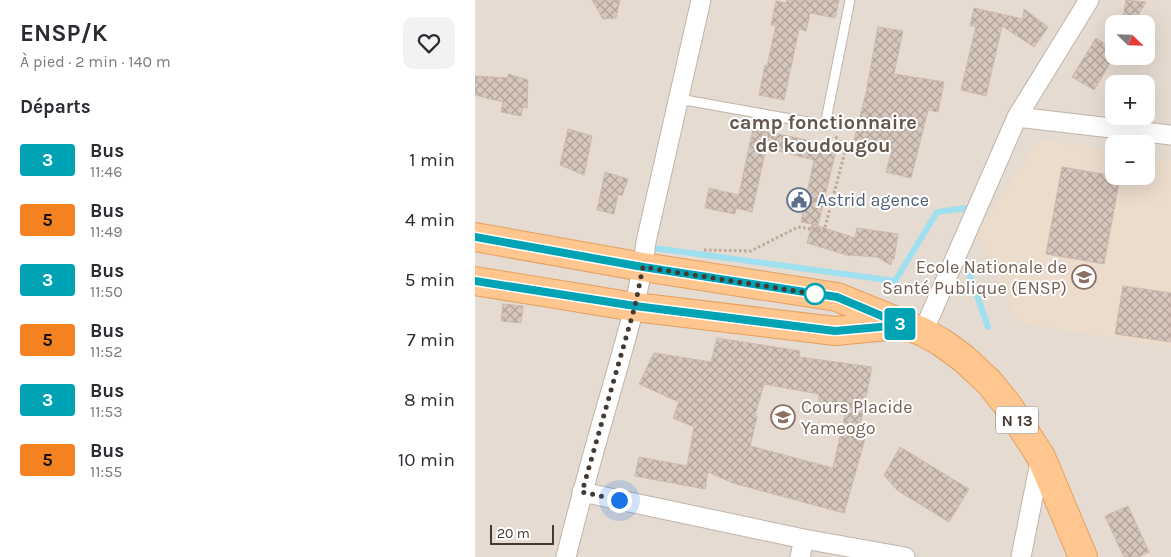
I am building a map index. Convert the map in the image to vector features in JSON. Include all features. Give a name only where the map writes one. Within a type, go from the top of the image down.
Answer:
[{"type":"main road","name":"N 13","points":[[475,237],[643,267],[837,297],[913,328],[941,342],[963,358],[989,382],[1009,407],[1041,457],[1083,557]]},
{"type":"main road","points":[[475,280],[635,306],[835,331],[913,328]]},
{"type":"street","points":[[567,557],[582,492],[635,306],[646,242],[701,0]]},
{"type":"street","points":[[913,328],[1017,117],[1089,0]]},
{"type":"street","points":[[1017,117],[1171,135]]},
{"type":"street","points":[[1021,557],[1041,457]]},
{"type":"street","points":[[582,492],[905,557]]},
{"type":"street","points":[[800,557],[804,538]]},
{"type":"lane","points":[[679,99],[825,125],[851,0]]},
{"type":"path","points":[[697,249],[751,251],[798,227],[824,231],[845,148],[825,125]]},
{"type":"shaded area","points":[[475,0],[1171,0],[1171,557],[475,557]]},
{"type":"shaded area","name":"Ecole Nationale de Santé Publique (ENSP)","points":[[1039,139],[1105,150],[1105,185],[1155,185],[1155,158],[1171,161],[1171,347],[1018,323],[977,232]]},
{"type":"building","points":[[592,0],[620,0],[616,18],[603,19]]},
{"type":"building","points":[[787,0],[839,0],[835,18],[810,13],[806,31],[799,29],[784,100],[759,95],[776,25],[771,25],[776,1],[786,3]]},
{"type":"building","points":[[1126,0],[1146,2],[1138,15],[1124,15]]},
{"type":"building","points":[[974,8],[1023,19],[1024,9],[1048,27],[1034,47],[1002,26],[986,96],[961,90],[976,26],[970,26]]},
{"type":"building","points":[[878,27],[903,31],[894,74],[944,82],[938,112],[928,110],[911,178],[886,172],[891,153],[854,140],[866,93]]},
{"type":"building","points":[[1096,38],[1105,44],[1105,65],[1109,65],[1094,90],[1072,77]]},
{"type":"building","points":[[508,74],[528,80],[527,108],[523,107],[521,116],[501,112],[503,102],[475,95],[475,76],[508,78]]},
{"type":"building","points":[[568,129],[592,136],[584,175],[560,165]]},
{"type":"building","points":[[753,129],[837,146],[818,225],[801,222],[814,160],[766,148],[752,212],[736,208]]},
{"type":"building","points":[[1062,167],[1105,174],[1105,185],[1119,185],[1104,264],[1046,254]]},
{"type":"building","points":[[605,172],[628,179],[622,196],[618,194],[614,214],[597,210]]},
{"type":"building","points":[[709,188],[739,195],[735,214],[705,208]]},
{"type":"building","points":[[812,224],[855,238],[857,228],[898,234],[894,259],[892,259],[891,265],[877,257],[850,256],[807,243]]},
{"type":"building","points":[[1123,286],[1171,293],[1171,342],[1115,334]]},
{"type":"building","points":[[503,304],[523,306],[521,323],[501,321]]},
{"type":"building","points":[[717,338],[800,351],[799,357],[872,367],[858,436],[865,439],[844,513],[733,483],[708,472],[705,489],[635,476],[639,457],[687,466],[694,427],[673,418],[679,402],[639,384],[654,353],[711,362]],"holes":[[[764,384],[819,394],[818,405],[847,406],[833,468],[750,446],[757,417],[755,415]]]},
{"type":"building","points":[[900,447],[969,489],[949,522],[897,490],[884,475]]},
{"type":"building","points":[[1128,506],[1149,552],[1138,557],[1124,557],[1105,516]]},
{"type":"waterway","points":[[654,248],[895,281],[937,212],[975,207]]},
{"type":"waterway","points":[[962,253],[988,327]]},
{"type":"bus line","name":"3","points":[[475,237],[643,267],[837,297],[903,325],[835,331],[635,306],[475,281]]},
{"type":"place","name":"Astrid agence","points":[[799,200]]},
{"type":"place","name":"Ecole Nationale de Santé Publique (ENSP)","points":[[1084,277]]},
{"type":"place","name":"Cours Placide Yameogo","points":[[783,417]]},
{"type":"district","name":"camp fonctionnaire de koudougou","points":[[823,134]]},
{"type":"route","points":[[619,500],[582,492],[635,306],[643,267],[815,294]]}]
